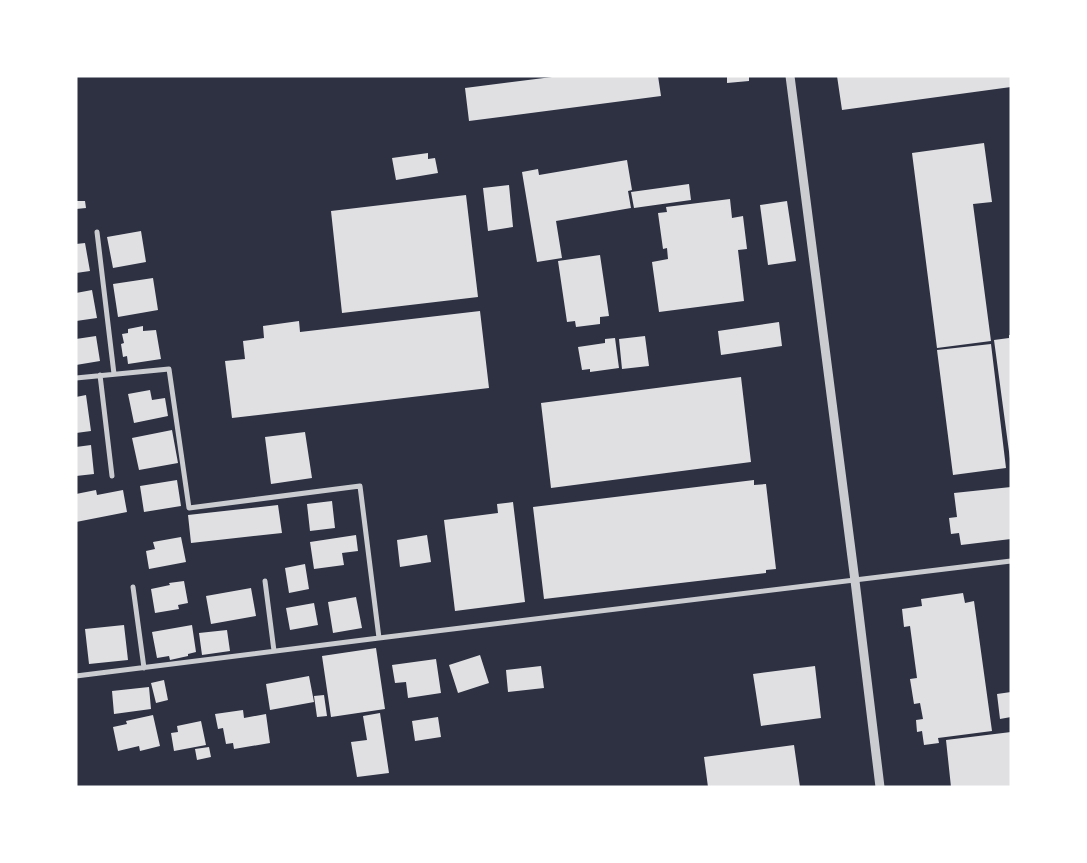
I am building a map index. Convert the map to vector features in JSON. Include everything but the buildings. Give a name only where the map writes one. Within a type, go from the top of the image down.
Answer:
[{"type":"street","points":[[790,76],[880,787]]},
{"type":"street","points":[[97,232],[114,374]]},
{"type":"street","points":[[76,378],[170,369],[189,508],[360,486],[379,638]]},
{"type":"street","points":[[100,375],[112,476]]},
{"type":"street","points":[[76,676],[1011,561]]},
{"type":"street","points":[[265,581],[274,651]]},
{"type":"street","points":[[132,588],[144,668]]}]
